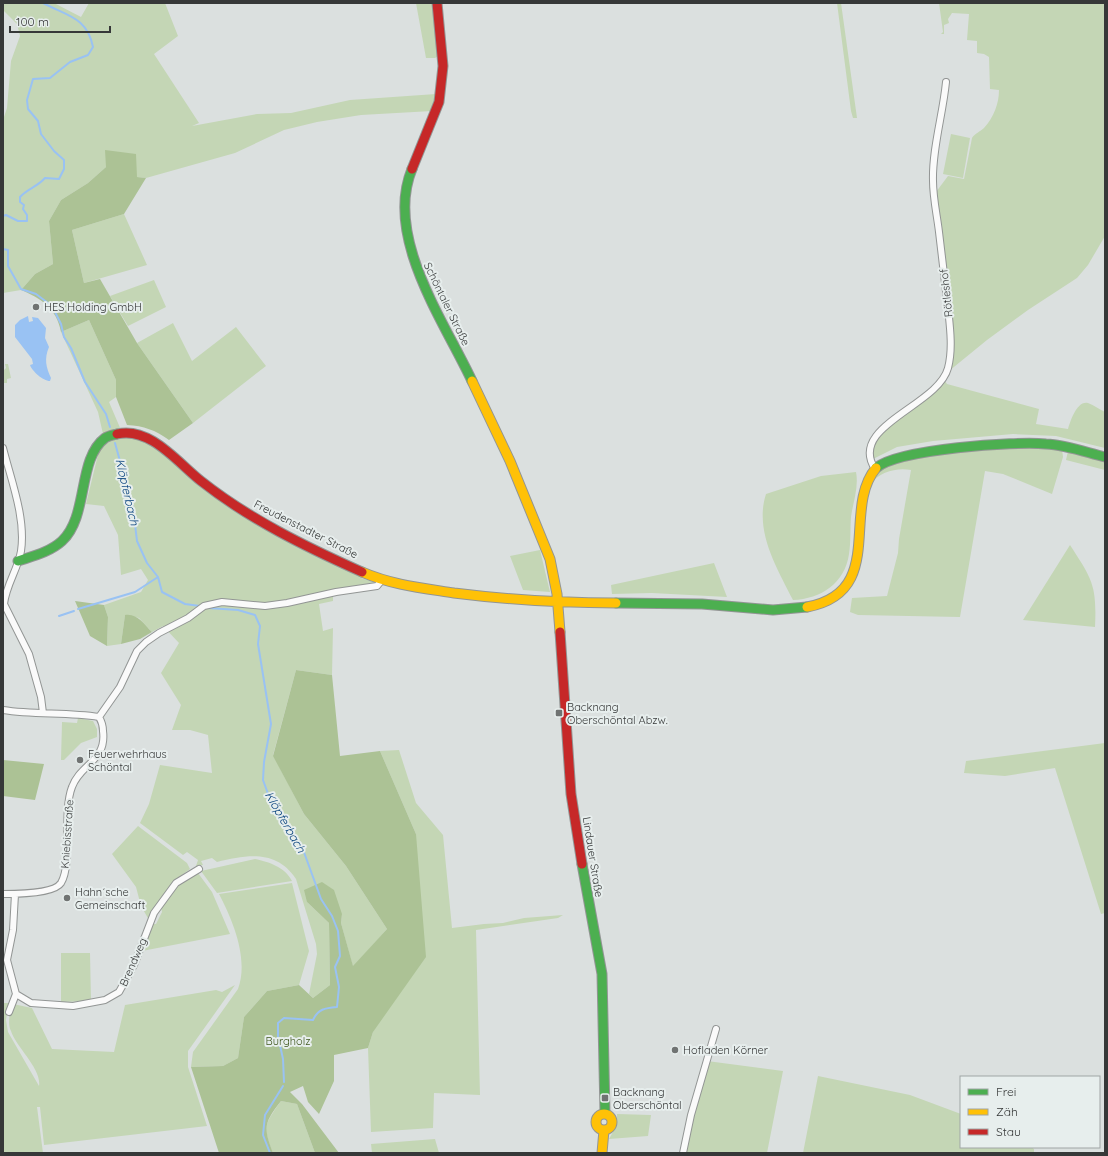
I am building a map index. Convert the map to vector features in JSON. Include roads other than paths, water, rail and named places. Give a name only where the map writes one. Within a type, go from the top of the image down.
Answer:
[{"type":"street","name":"Schöntaler Straße","points":[[437,3],[443,66],[440,102],[407,180],[404,195],[405,228],[419,275],[478,393],[547,548],[557,592],[557,603]]},
{"type":"street","name":"Rötleshof","points":[[876,469],[871,463],[870,453],[880,432],[894,418],[932,392],[943,380],[948,368],[950,329],[933,180],[946,82]]},
{"type":"street","name":"Freudenstadter Straße","points":[[18,561],[56,546],[65,539],[74,524],[91,462],[98,443],[109,436],[135,434],[149,439],[208,486],[240,509],[287,536],[382,580],[397,585],[495,598],[557,603],[670,603],[795,609],[825,602],[848,584],[856,568],[868,482],[876,469]]},
{"type":"street","points":[[876,469],[892,458],[905,455],[1006,442],[1040,443],[1068,447],[1105,457]]},
{"type":"street","points":[[3,448],[20,516],[22,533],[18,561],[4,604],[29,654],[43,713]]},
{"type":"street","points":[[3,710],[77,714],[99,717],[120,687],[137,651],[155,636],[181,622],[194,611],[204,606],[222,602],[265,606],[287,603],[336,592],[377,586],[382,580]]},
{"type":"street","name":"Lindauer Straße","points":[[557,603],[571,794],[589,911],[602,974],[605,1113],[599,1115],[596,1121],[598,1127],[604,1130],[602,1153]]},
{"type":"street","name":"Kniebisstraße","points":[[3,894],[53,889],[61,884],[65,871],[68,800],[72,785],[103,749],[104,739],[102,722],[99,717]]},
{"type":"street","name":"Brendweg","points":[[16,994],[31,1004],[73,1006],[105,1000],[119,992],[134,965],[154,913],[176,883],[199,869]]},
{"type":"street","points":[[9,1012],[16,994],[7,960],[13,930],[15,894]]},
{"type":"street","points":[[683,1153],[691,1114],[716,1029]]},
{"type":"water","points":[[28,316],[29,322],[33,321],[32,317],[38,318],[46,328],[45,338],[49,347],[46,355],[46,363],[51,378],[50,381],[41,378],[33,370],[30,365],[33,364],[32,359],[15,337],[15,325],[20,320]]},
{"type":"waterway","name":"Klöpferbach","points":[[3,216],[6,215],[18,221],[27,221],[27,215],[23,209],[24,205],[20,202],[20,197],[45,178],[59,179],[64,169],[64,160],[54,151],[41,134],[38,121],[28,109],[27,100],[33,79],[50,78],[70,62],[88,55],[93,47],[90,37],[81,23],[43,3]]},
{"type":"waterway","name":"Klöpferbach","points":[[3,249],[8,250],[8,266],[21,289],[36,294],[52,306],[61,324],[64,337],[71,348],[85,382],[106,414],[110,427]]},
{"type":"waterway","name":"Klöpferbach","points":[[115,443],[133,508],[137,541],[147,563],[158,577],[162,592],[185,604],[200,606]]},
{"type":"waterway","points":[[78,609],[135,592],[158,577]]},
{"type":"waterway","name":"Klöpferbach","points":[[208,608],[238,610],[255,615],[260,626],[258,644],[271,724],[264,762],[263,780],[271,802],[287,827],[301,844],[321,899],[332,916],[338,931],[340,956],[335,967],[339,987],[337,1007],[320,1011],[313,1020],[284,1018],[278,1023],[278,1036],[283,1059],[284,1082]]},
{"type":"waterway","points":[[59,616],[74,611]]},
{"type":"waterway","name":"Klöpferbach","points":[[270,1153],[263,1135],[265,1115],[283,1086]]},
{"type":"place","name":"HES Holding GmbH","points":[[36,307]]},
{"type":"place","name":"Backnang Oberschöntal Abzw.","points":[[559,713]]},
{"type":"place","name":"Feuerwehrhaus Schöntal","points":[[80,760]]},
{"type":"place","name":"Hahn´sche Gemeinschaft","points":[[67,898]]},
{"type":"place","name":"Hofladen Körner","points":[[675,1050]]},
{"type":"place","name":"Backnang Oberschöntal","points":[[605,1098]]},
{"type":"park label","name":"Burgholz","points":[[288,1041]]}]
